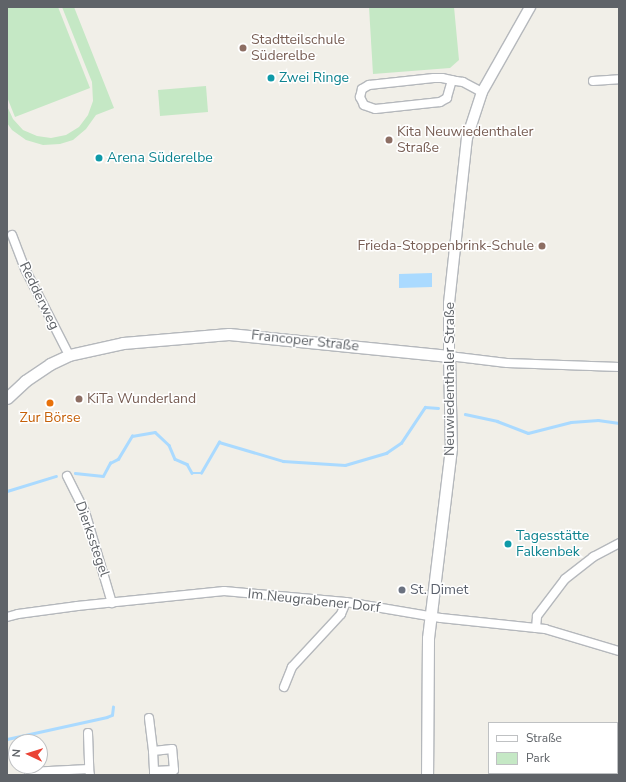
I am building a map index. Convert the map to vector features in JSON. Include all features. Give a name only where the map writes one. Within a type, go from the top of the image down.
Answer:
[{"type":"main road","name":"Francoper Straße","points":[[7,398],[36,373],[69,356],[123,343],[229,334],[448,356]]},
{"type":"main road","name":"Neuwiedenthaler Straße","points":[[427,775],[430,616],[451,448],[448,356]]},
{"type":"main road","name":"Neuwiedenthaler Straße","points":[[427,718],[434,775]]},
{"type":"street","name":"Neuwiedenthaler Straße","points":[[448,356],[449,303],[463,155],[471,121],[482,92],[530,7]]},
{"type":"street","points":[[452,80],[447,98],[440,102],[375,109],[364,105],[360,97],[362,89],[369,85],[434,78],[452,80],[482,92]]},
{"type":"street","points":[[593,81],[619,79]]},
{"type":"street","name":"Redderweg","points":[[12,235],[25,269],[69,356]]},
{"type":"street","name":"Francoper Straße","points":[[448,356],[507,363],[619,366]]},
{"type":"street","name":"Dierksstegel","points":[[67,476],[85,512],[112,603]]},
{"type":"street","points":[[536,628],[537,616],[565,579],[593,557],[619,543]]},
{"type":"street","name":"Im Neugrabener Dorf","points":[[7,617],[18,614],[224,591],[346,602],[430,616],[536,628],[619,651]]},
{"type":"street","points":[[284,688],[292,667],[341,614],[346,602]]},
{"type":"street","points":[[149,718],[154,773],[174,770],[172,749],[153,751]]},
{"type":"street","points":[[30,775],[29,772],[90,772],[88,733]]},
{"type":"green space","points":[[7,7],[58,7],[90,88],[15,117],[7,97]]},
{"type":"green space","points":[[62,7],[74,7],[114,108],[96,115],[86,129],[73,140],[60,144],[43,145],[26,140],[12,130],[7,123],[7,106],[13,119],[23,130],[37,136],[51,138],[66,135],[79,127],[88,115],[93,101],[92,82]]},
{"type":"green space","points":[[369,7],[454,7],[459,60],[450,68],[373,74]]},
{"type":"green space","points":[[206,86],[208,112],[160,116],[158,90]]},
{"type":"water","points":[[432,273],[432,287],[399,288],[399,274]]},
{"type":"waterway","points":[[75,473],[103,476],[110,463],[118,459],[132,436],[155,432],[169,445],[175,459],[187,464],[192,473],[201,473],[219,442],[283,461],[345,465],[386,453],[401,443],[425,407],[438,408]]},
{"type":"waterway","points":[[465,414],[497,421],[528,433],[571,422],[598,420],[619,423]]},
{"type":"waterway","points":[[7,491],[56,476]]},
{"type":"waterway","points":[[7,739],[107,717],[112,715],[113,707]]},
{"type":"place","name":"Stadtteilschule Süderelbe","points":[[243,48]]},
{"type":"place","name":"Zwei Ringe","points":[[271,78]]},
{"type":"place","name":"Kita Neuwiedenthaler Straße","points":[[389,140]]},
{"type":"place","name":"Arena Süderelbe","points":[[99,158]]},
{"type":"place","name":"Frieda-Stoppenbrink-Schule","points":[[542,246]]},
{"type":"place","name":"KiTa Wunderland","points":[[79,399]]},
{"type":"place","name":"Zur Börse","points":[[50,403]]},
{"type":"place","name":"Tagesstätte Falkenbek","points":[[508,544]]},
{"type":"place","name":"St. Dimet","points":[[402,590]]}]
